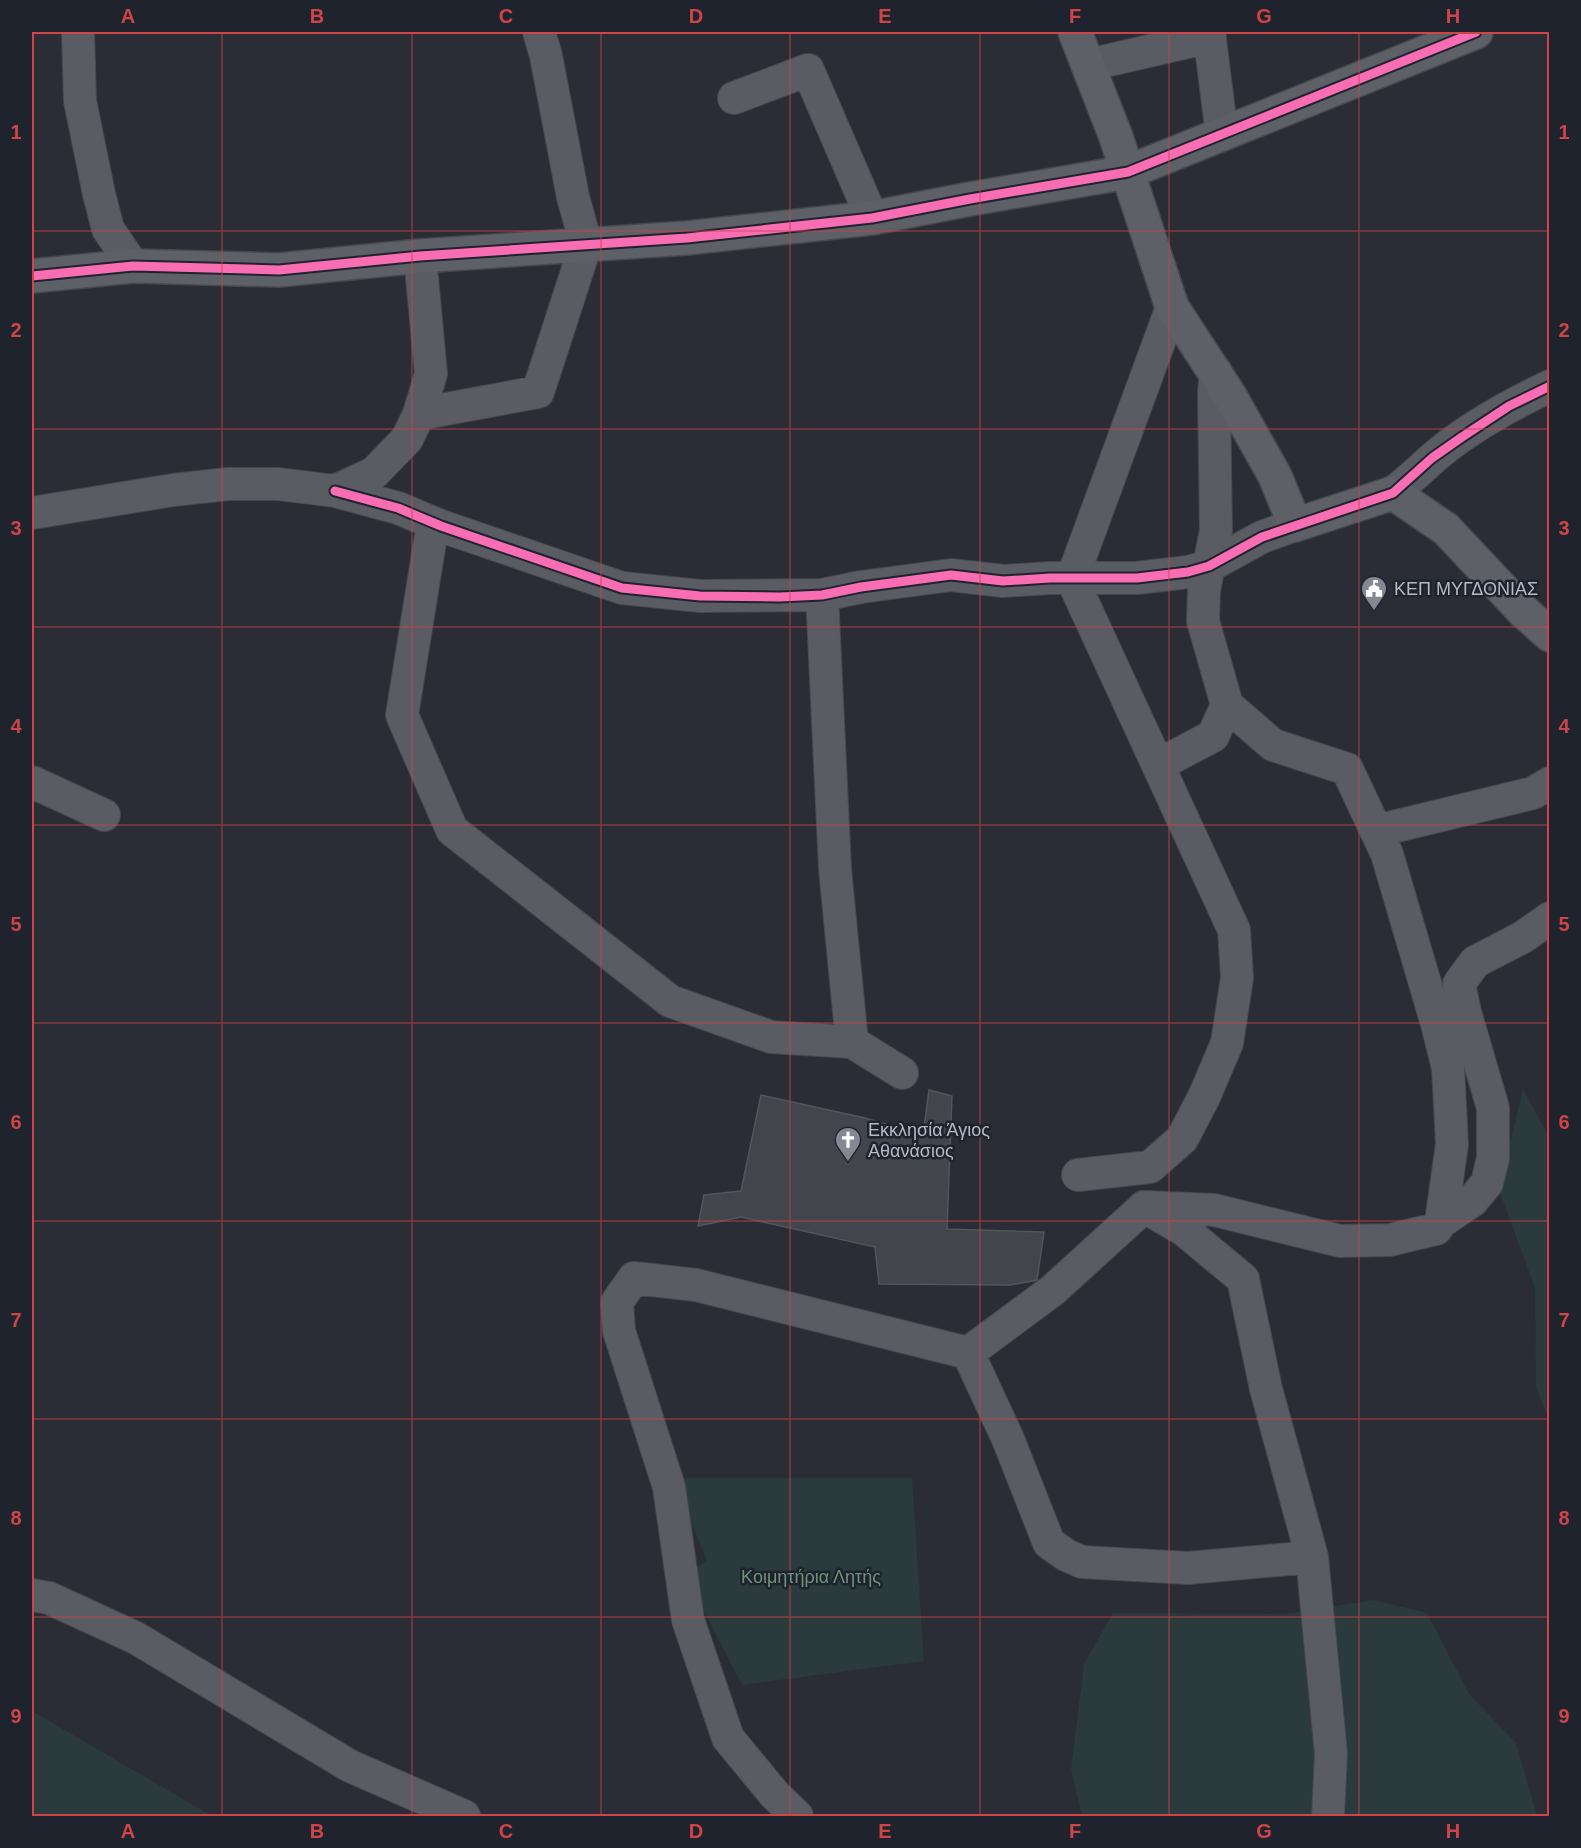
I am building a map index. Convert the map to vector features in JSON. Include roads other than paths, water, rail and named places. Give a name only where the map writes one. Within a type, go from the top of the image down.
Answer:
[{"type":"street","points":[[78,32],[80,101],[99,195],[108,229],[133,266]]},
{"type":"street","points":[[419,414],[538,392],[586,244],[573,197],[546,56],[538,32]]},
{"type":"street","points":[[1075,32],[1128,172],[1172,307],[1216,372],[1275,476],[1295,525]]},
{"type":"street","points":[[32,276],[133,266],[279,270],[420,256],[687,238],[872,219],[970,199],[1128,172],[1476,32]]},
{"type":"street","points":[[1088,65],[1209,34],[1222,135]]},
{"type":"street","points":[[734,98],[808,70],[872,219]]},
{"type":"street","points":[[335,490],[374,473],[407,438],[419,414],[431,374],[420,256]]},
{"type":"street","points":[[1078,1175],[1150,1167],[1182,1139],[1204,1097],[1227,1044],[1237,978],[1234,930],[1072,579],[1172,307]]},
{"type":"street","points":[[1216,372],[1214,393],[1215,531],[1204,590],[1203,621],[1227,705],[1273,745],[1347,769],[1387,854],[1448,1068],[1452,1144],[1441,1222]]},
{"type":"street","points":[[32,513],[173,490],[228,484],[278,484],[335,490],[398,508],[433,523],[622,588],[700,596],[822,595],[861,586],[951,575],[1003,581],[1137,578],[1188,572],[1209,566],[1262,537],[1394,493],[1432,458],[1462,436],[1509,406],[1550,386]]},
{"type":"street","points":[[1394,493],[1446,529],[1523,612],[1550,635]]},
{"type":"street","points":[[433,523],[402,715],[452,830],[670,1001],[771,1037],[852,1042],[902,1073]]},
{"type":"street","points":[[822,595],[835,869],[852,1042]]},
{"type":"street","points":[[1158,765],[1212,736],[1227,705]]},
{"type":"street","points":[[32,782],[104,815]]},
{"type":"street","points":[[1376,831],[1533,793],[1550,783]]},
{"type":"street","points":[[968,1353],[1053,1290],[1144,1207],[1214,1210],[1340,1241],[1390,1240],[1436,1229],[1441,1222],[1472,1201],[1486,1183],[1493,1158],[1494,1108],[1459,984],[1475,962],[1523,937],[1550,918]]},
{"type":"street","points":[[1144,1207],[1184,1230],[1243,1280],[1266,1389],[1312,1557],[1331,1754],[1328,1816]]},
{"type":"street","points":[[797,1816],[775,1795],[728,1738],[688,1620],[669,1487],[619,1331],[617,1302],[634,1278],[696,1285],[968,1353]]},
{"type":"street","points":[[968,1353],[1008,1439],[1049,1543],[1066,1555],[1082,1562],[1188,1568],[1312,1557]]},
{"type":"street","points":[[32,1595],[49,1598],[136,1638],[350,1766],[464,1816]]},
{"type":"place","name":"ΚΕΠ ΜΥΓΔΟΝΙΑΣ","points":[[1374,612]]},
{"type":"place","name":"Εκκλησία Άγιος Αθανάσιος","points":[[848,1163]]},
{"type":"park label","name":"Κοιμητήρια Λητής","points":[[811,1577]]}]
